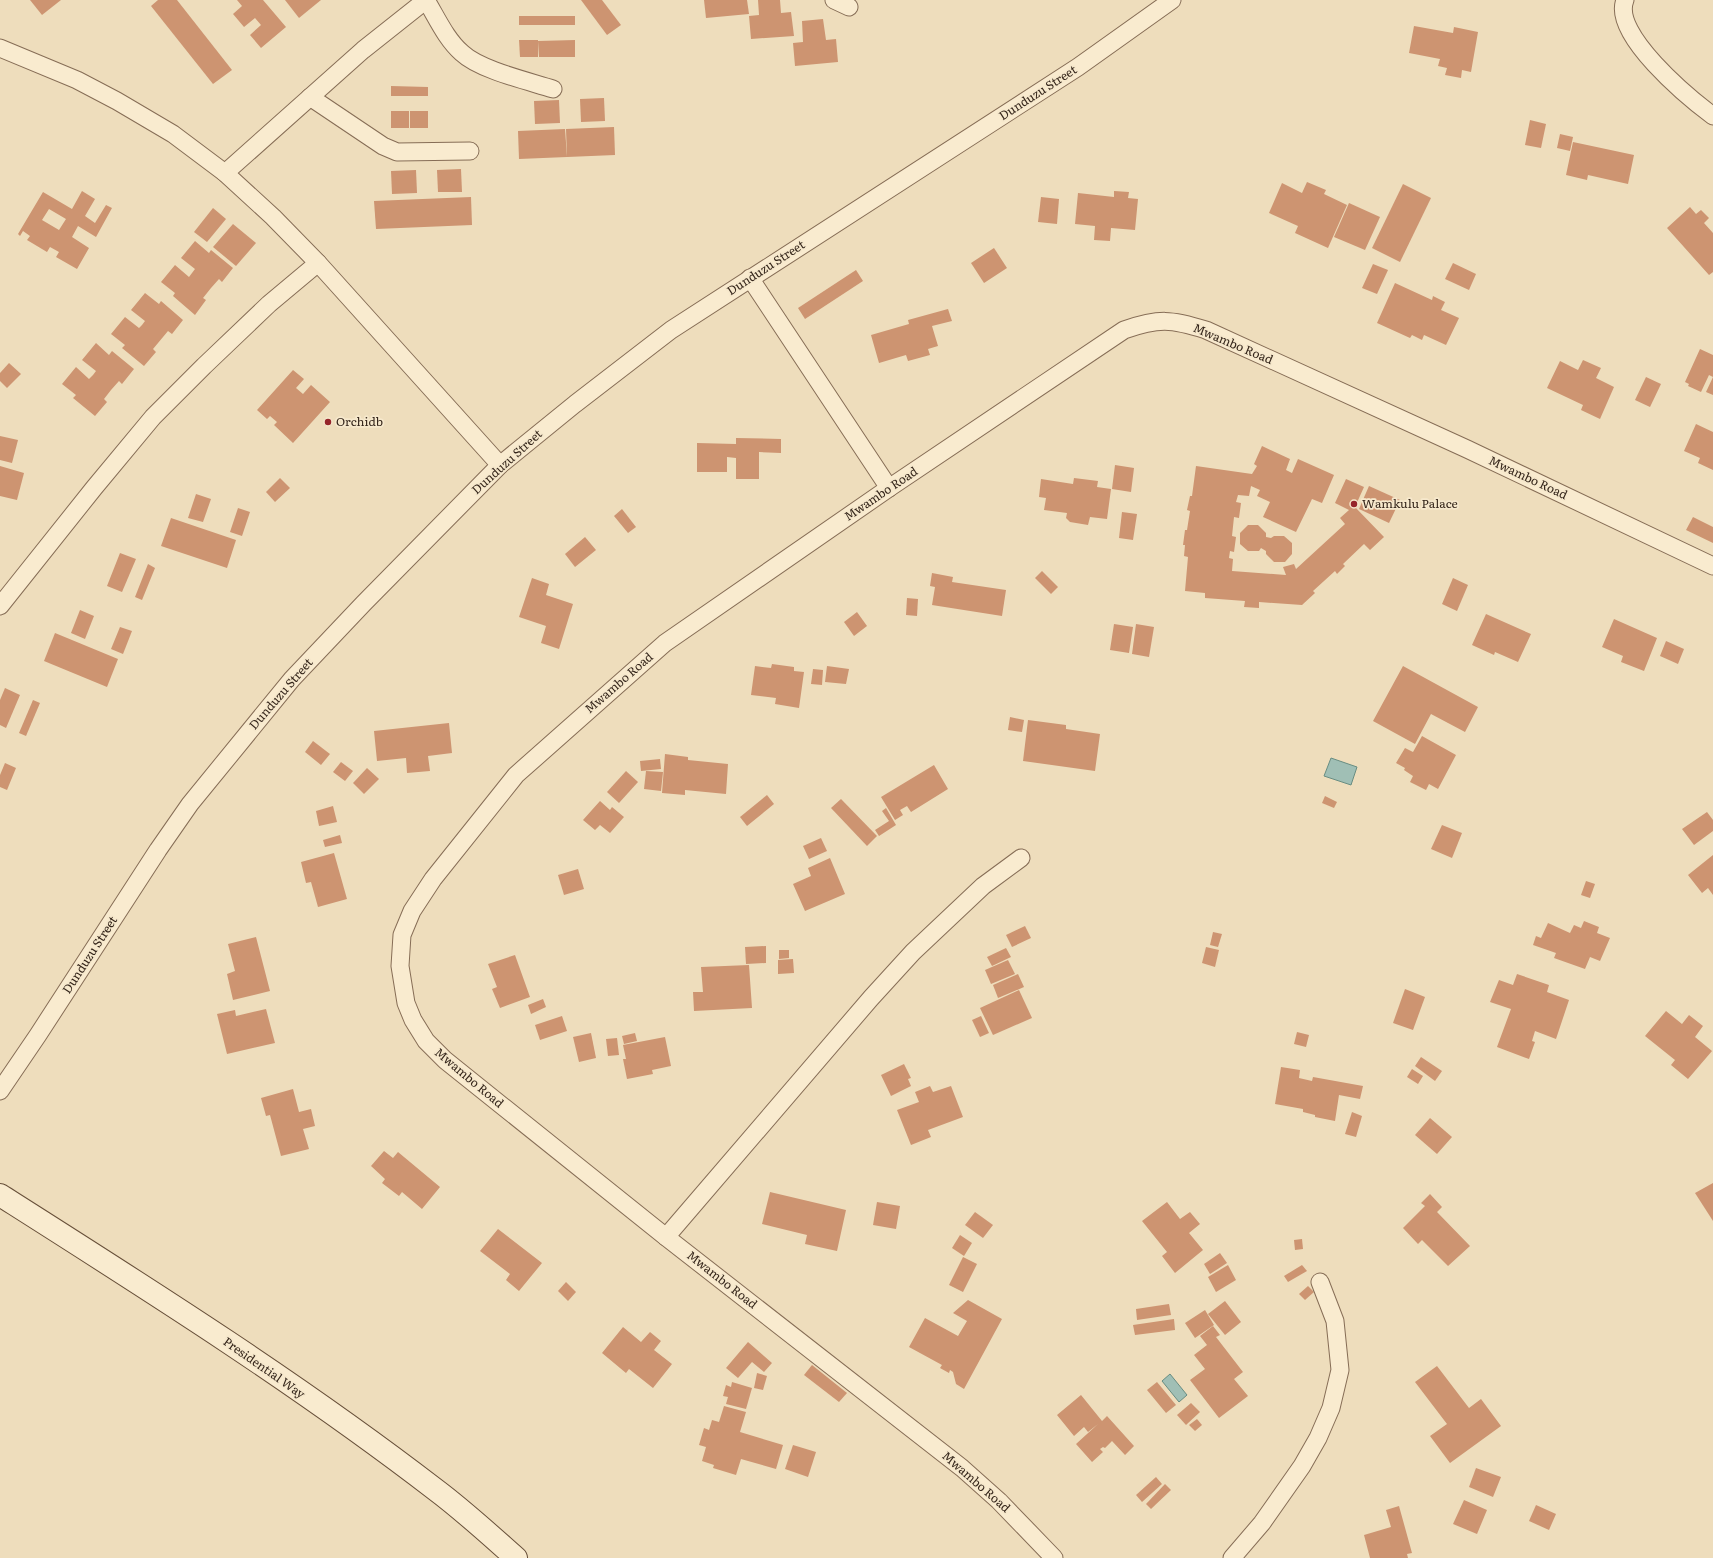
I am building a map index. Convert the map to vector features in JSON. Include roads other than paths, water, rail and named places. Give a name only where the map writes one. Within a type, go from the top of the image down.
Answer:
[{"type":"main road","name":"Presidential Way","points":[[0,1195],[223,1339],[366,1438],[438,1491],[516,1558]]},
{"type":"street","points":[[225,172],[363,50],[426,0],[450,40],[462,54],[480,65],[552,89]]},
{"type":"street","name":"Dunduzu Street","points":[[0,1091],[158,850],[190,804],[292,679],[364,603],[500,466],[575,404],[671,330],[1078,67],[1172,0]]},
{"type":"street","points":[[1625,0],[1623,5],[1625,21],[1633,36],[1653,63],[1686,96],[1713,116]]},
{"type":"street","points":[[0,48],[77,80],[117,101],[173,134],[225,172],[273,216],[318,264],[500,466]]},
{"type":"street","points":[[310,97],[383,146],[397,152],[470,151]]},
{"type":"street","points":[[0,606],[89,494],[153,417],[269,304],[318,264]]},
{"type":"street","points":[[750,278],[889,488]]},
{"type":"street","name":"Mwambo Road","points":[[1054,1558],[999,1501],[962,1468],[666,1237],[445,1060],[426,1041],[413,1020],[406,1004],[400,966],[402,935],[412,911],[433,879],[522,770],[665,643],[889,488],[1124,330],[1145,323],[1166,320],[1206,330],[1467,449],[1713,566]]},
{"type":"street","points":[[666,1237],[871,998],[913,952],[983,886],[1021,858]]},
{"type":"street","points":[[1232,1558],[1262,1523],[1302,1466],[1318,1438],[1331,1408],[1340,1370],[1335,1321],[1320,1282]]},
{"type":"water","points":[[1331,758],[1357,767],[1351,785],[1324,776]]},
{"type":"water","points":[[1170,1374],[1187,1395],[1179,1402],[1162,1381]]},
{"type":"place","name":"Orchidb","points":[[328,422]]},
{"type":"place","name":"Wamkulu Palace","points":[[1354,504]]}]
